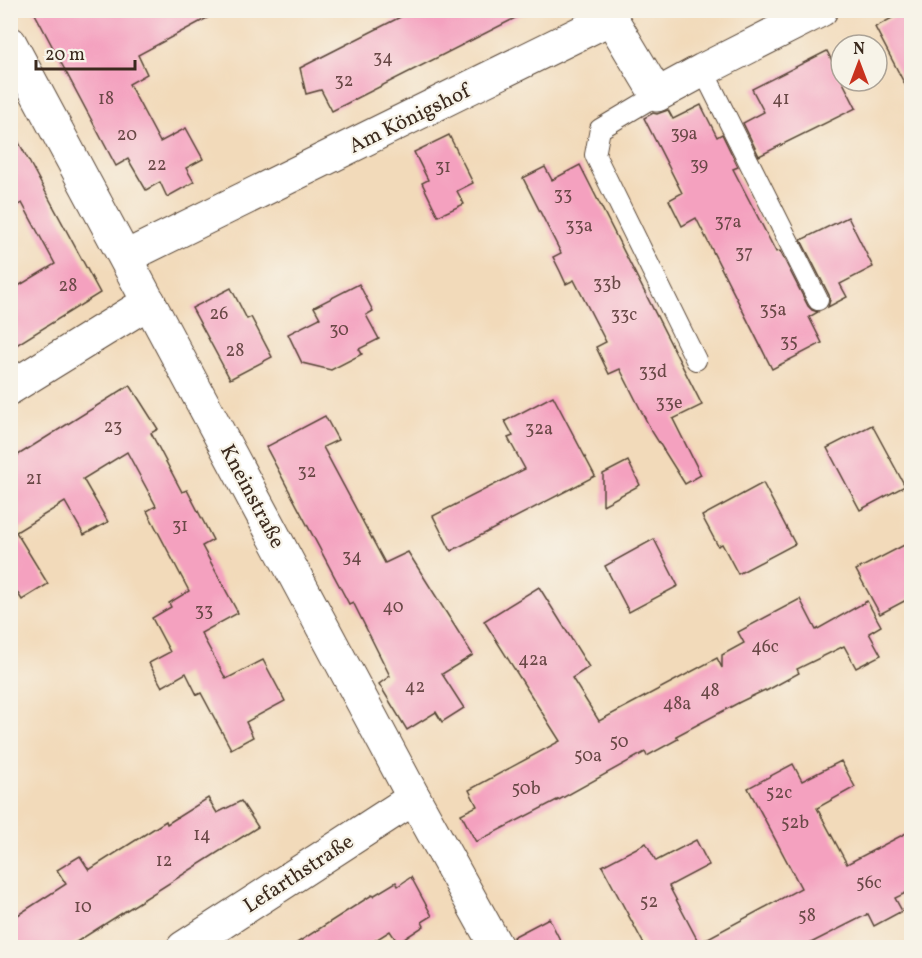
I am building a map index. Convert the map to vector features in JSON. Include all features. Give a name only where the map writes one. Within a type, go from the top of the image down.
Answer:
[{"type":"street","points":[[657,95],[821,10]]},
{"type":"street","name":"Am Königshof","points":[[126,257],[611,18],[657,95]]},
{"type":"street","name":"Kneinstraße","points":[[10,43],[414,798],[497,948]]},
{"type":"street","points":[[10,388],[149,302]]},
{"type":"street","name":"Lefarthstraße","points":[[183,948],[414,798]]},
{"type":"lane","points":[[703,70],[818,300]]},
{"type":"lane","points":[[657,95],[600,129],[595,155],[696,360]]},
{"type":"building","points":[[33,10],[222,10],[138,55],[147,74],[129,84],[160,142],[186,128],[203,159],[186,168],[194,182],[167,197],[160,182],[146,190],[128,159],[116,166]]},
{"type":"building","points":[[414,10],[531,10],[332,111],[321,90],[306,94],[300,68]]},
{"type":"building","points":[[907,10],[912,10],[912,98],[889,54],[889,33],[878,33],[875,27]]},
{"type":"building","points":[[827,51],[829,55],[829,93],[848,93],[856,108],[759,156],[743,123],[764,112],[752,89]]},
{"type":"building","points":[[701,105],[717,137],[722,134],[738,167],[733,169],[776,252],[780,251],[808,306],[818,312],[809,317],[822,343],[772,369],[696,218],[682,226],[669,200],[682,193],[644,118],[653,113],[668,110],[673,119]]},
{"type":"building","points":[[10,126],[100,293],[10,349],[10,291],[55,264],[22,203],[10,209]]},
{"type":"building","points":[[449,135],[473,183],[457,191],[464,204],[438,216],[422,183],[428,180],[414,152]]},
{"type":"building","points":[[580,165],[702,405],[673,419],[701,475],[685,484],[651,430],[620,369],[609,374],[596,347],[606,342],[574,280],[566,284],[553,257],[561,253],[523,178],[545,167],[552,180]]},
{"type":"building","points":[[848,217],[873,267],[840,284],[847,297],[828,307],[829,295],[801,240]]},
{"type":"building","points":[[359,284],[373,311],[366,315],[379,339],[359,349],[362,354],[331,370],[302,363],[288,334],[320,318],[314,307]]},
{"type":"building","points":[[231,288],[247,319],[251,317],[272,357],[230,379],[192,308]]},
{"type":"building","points":[[130,385],[158,429],[151,433],[182,492],[187,490],[213,540],[202,546],[238,613],[201,633],[226,679],[263,660],[285,701],[246,722],[253,737],[231,749],[201,693],[197,695],[186,673],[162,687],[149,663],[170,652],[152,618],[171,607],[169,603],[189,591],[147,511],[156,506],[127,452],[83,479],[108,522],[84,535],[65,502],[16,532],[48,584],[22,600],[10,581],[10,460]]},
{"type":"building","points":[[553,396],[595,476],[451,551],[433,516],[525,469],[508,438],[513,436],[505,421]]},
{"type":"building","points":[[325,416],[338,440],[323,447],[385,563],[408,552],[473,655],[442,674],[464,708],[442,722],[436,712],[407,730],[379,684],[390,676],[353,602],[349,604],[266,447]]},
{"type":"building","points":[[872,425],[905,486],[860,510],[827,448]]},
{"type":"building","points":[[628,461],[640,485],[603,505],[603,474]]},
{"type":"building","points":[[763,483],[795,544],[738,574],[722,544],[718,546],[702,516]]},
{"type":"building","points":[[654,539],[678,586],[629,612],[605,566]]},
{"type":"building","points":[[912,541],[912,597],[880,614],[856,570]]},
{"type":"building","points":[[539,587],[589,667],[572,678],[599,721],[717,658],[722,668],[722,655],[744,643],[738,632],[800,599],[816,630],[867,601],[881,626],[869,633],[881,655],[856,668],[844,646],[797,669],[799,673],[766,691],[676,736],[678,739],[647,756],[645,752],[557,801],[476,842],[461,814],[477,806],[469,790],[560,741],[484,621]]},
{"type":"building","points":[[841,761],[855,787],[817,808],[847,864],[912,830],[912,890],[895,898],[902,911],[874,926],[868,914],[801,948],[646,948],[602,866],[646,843],[656,861],[696,840],[709,865],[669,886],[699,943],[801,888],[748,788],[793,764],[802,781]]},
{"type":"building","points":[[208,798],[217,813],[241,801],[258,827],[67,948],[19,948],[10,935],[10,920],[66,884],[57,870],[80,856],[89,870],[166,821],[167,824]]},
{"type":"building","points":[[411,877],[432,916],[422,922],[424,926],[398,943],[390,931],[363,948],[289,948],[372,895],[396,882],[398,886]]},
{"type":"building","points":[[549,918],[564,948],[516,948],[513,937]]}]
